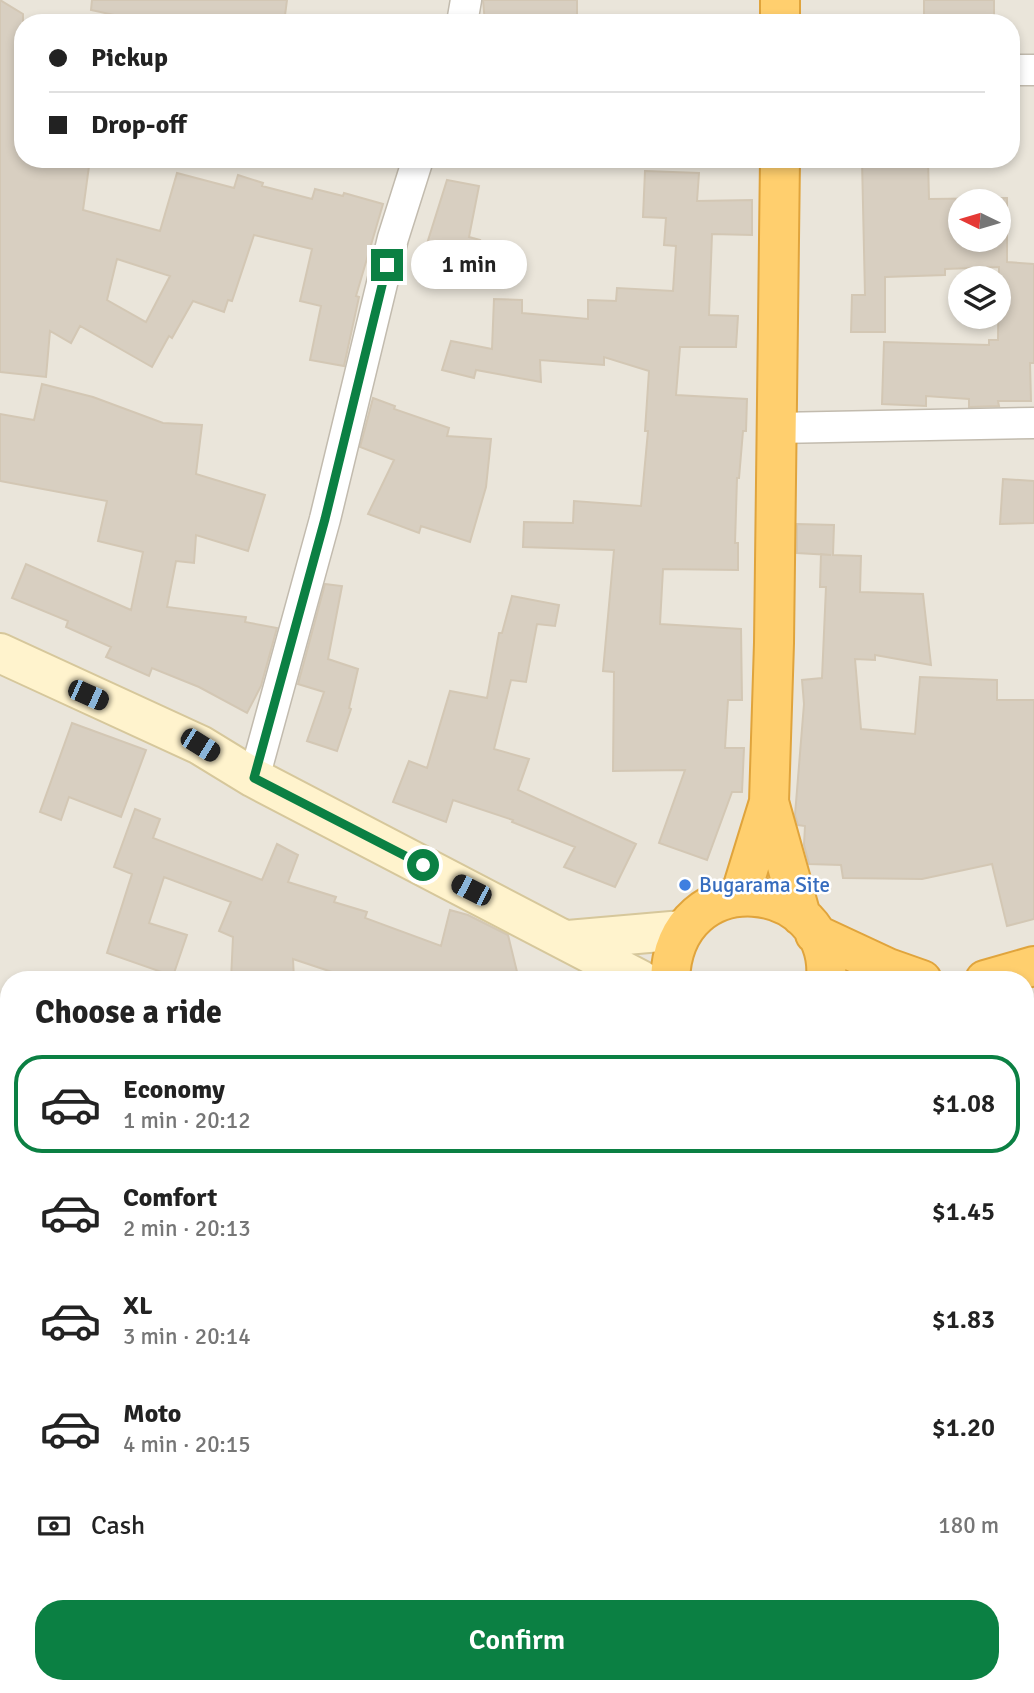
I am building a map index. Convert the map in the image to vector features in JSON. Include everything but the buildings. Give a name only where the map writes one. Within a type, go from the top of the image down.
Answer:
[{"type":"highway","points":[[740,896],[769,802],[780,168]]},
{"type":"highway","points":[[769,802],[808,925],[825,960],[826,971]]},
{"type":"highway","points":[[671,971],[673,954],[683,930],[702,910],[740,896],[772,900],[808,925],[896,971]]},
{"type":"highway","points":[[1016,971],[1034,966]]},
{"type":"main road","points":[[0,653],[200,745],[254,778],[625,971]]},
{"type":"main road","points":[[568,940],[683,930]]},
{"type":"street","points":[[254,778],[325,519],[393,238],[415,168]]},
{"type":"street","points":[[777,428],[1034,424]]},
{"type":"shaded area","points":[[0,0],[1034,0],[1034,971],[0,971]]},
{"type":"place","name":"Bugarama Site","points":[[685,885]]},
{"type":"route","points":[[387,265],[325,519],[254,778],[423,865]]}]
